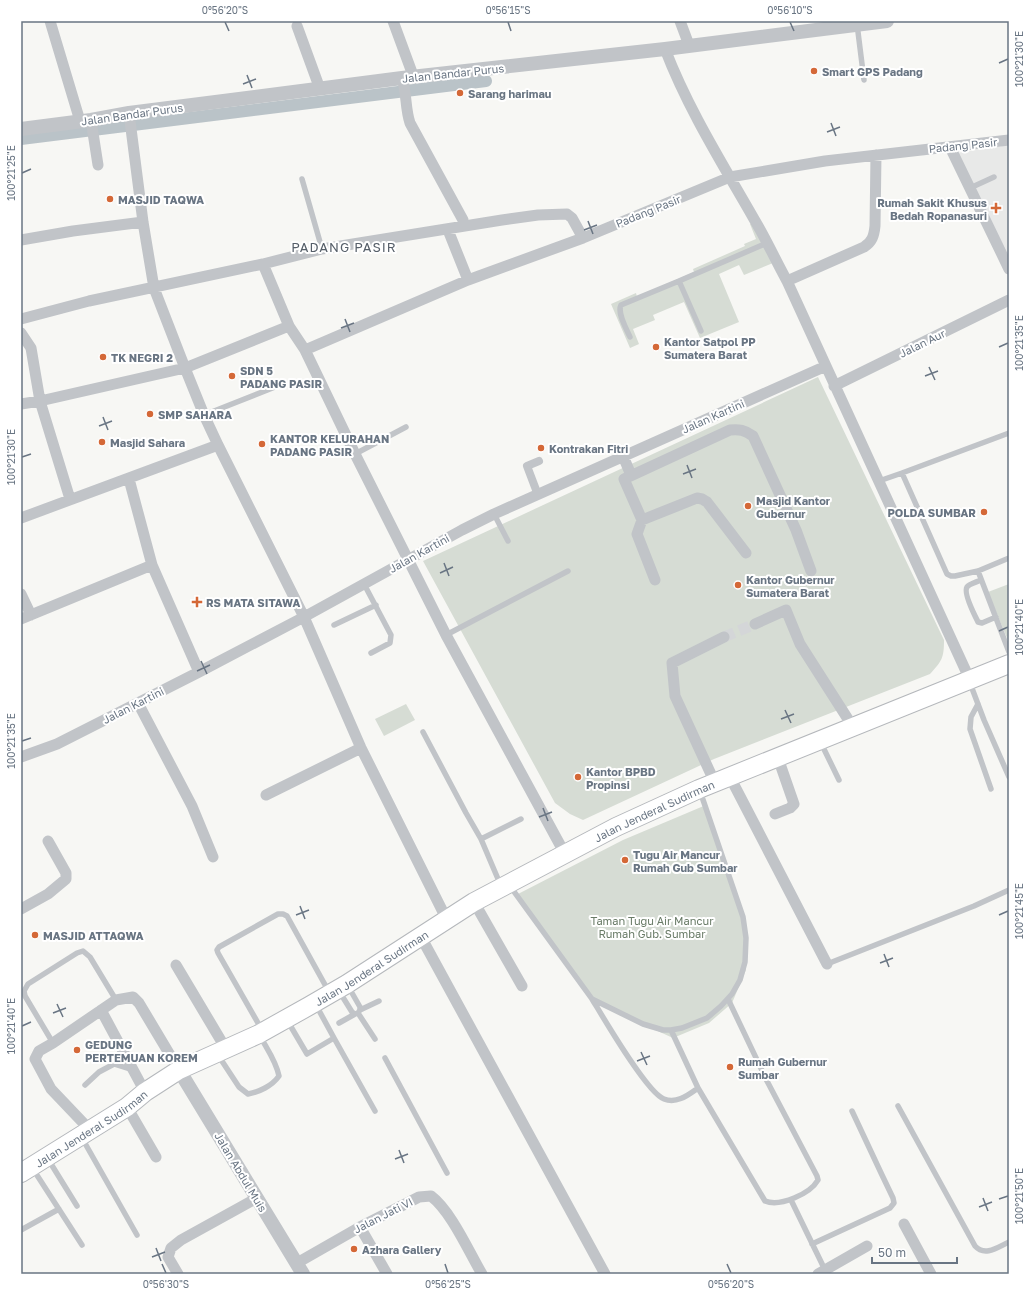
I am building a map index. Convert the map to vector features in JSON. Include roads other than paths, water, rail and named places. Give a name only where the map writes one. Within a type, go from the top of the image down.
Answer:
[{"type":"main road","name":"Jalan Jenderal Sudirman","points":[[26,1170],[127,1107],[145,1092],[179,1070],[261,1033],[287,1019],[339,989],[474,902],[616,827],[715,783],[1009,664]]},
{"type":"street","points":[[50,21],[88,123],[94,141],[98,165]]},
{"type":"street","points":[[393,21],[407,84],[406,112],[410,123],[463,220]]},
{"type":"street","points":[[680,21],[689,45]]},
{"type":"street","name":"Jalan Bandar Purus","points":[[21,129],[88,123],[130,123],[320,89],[407,84],[689,45],[886,21]]},
{"type":"street","points":[[297,26],[320,89]]},
{"type":"street","points":[[665,49],[686,100],[756,221],[787,281],[970,680]]},
{"type":"street","points":[[130,123],[143,222],[154,288],[185,368],[218,445],[304,618],[361,748],[448,920]]},
{"type":"street","name":"Padang Pasir","points":[[305,350],[468,280],[583,238],[730,178],[825,161],[1009,140]]},
{"type":"street","points":[[950,147],[1009,268]]},
{"type":"street","points":[[787,281],[864,248],[872,239],[875,226],[876,155]]},
{"type":"street","points":[[21,319],[89,302],[263,264],[322,249],[531,216],[564,213],[569,215],[583,238]]},
{"type":"street","points":[[21,240],[73,231],[143,222]]},
{"type":"street","points":[[448,230],[468,280]]},
{"type":"street","points":[[263,264],[288,326],[305,350],[407,560],[565,854]]},
{"type":"street","name":"Jalan Aur","points":[[834,386],[1009,300]]},
{"type":"street","points":[[21,404],[185,368],[288,326]]},
{"type":"street","points":[[21,333],[31,348],[40,401],[70,499]]},
{"type":"street","name":"Jalan Kartini","points":[[21,757],[57,744],[199,672],[304,618],[407,560],[494,514],[826,366]]},
{"type":"street","points":[[655,580],[637,534],[642,520],[624,480],[631,475],[730,430],[740,430],[753,436],[796,530],[811,571]]},
{"type":"street","points":[[21,518],[218,445]]},
{"type":"street","points":[[623,456],[631,475]]},
{"type":"street","points":[[538,495],[527,466],[539,461]]},
{"type":"street","points":[[129,479],[152,564],[199,672]]},
{"type":"street","points":[[642,520],[697,498],[702,498],[746,553]]},
{"type":"street","points":[[21,594],[26,617],[152,564]]},
{"type":"street","points":[[755,624],[786,610],[800,644],[853,727]]},
{"type":"street","points":[[724,637],[672,663],[675,696],[715,783],[826,964]]},
{"type":"street","points":[[138,703],[192,806],[213,857]]},
{"type":"street","points":[[266,795],[361,748]]},
{"type":"street","points":[[775,814],[790,808],[794,804],[778,758]]},
{"type":"street","points":[[21,909],[48,894],[66,879],[66,873],[48,841]]},
{"type":"street","points":[[474,902],[522,986]]},
{"type":"street","points":[[421,937],[605,1274]]},
{"type":"street","points":[[176,965],[222,1051]]},
{"type":"street","points":[[85,1132],[52,1089],[35,1059],[38,1051],[53,1043],[116,1000],[132,997],[139,1003],[179,1070]]},
{"type":"street","points":[[101,1010],[145,1092]]},
{"type":"street","name":"Jalan Abdul Muis","points":[[179,1070],[300,1268]]},
{"type":"street","points":[[127,1107],[156,1157]]},
{"type":"street","name":"Jalan Jati VI","points":[[300,1268],[360,1227],[419,1197],[431,1196],[447,1213],[482,1274]]},
{"type":"street","points":[[178,1274],[168,1257],[171,1248],[181,1240],[257,1198]]},
{"type":"street","points":[[904,1224],[931,1274]]},
{"type":"street","points":[[360,1227],[387,1274]]},
{"type":"street","points":[[824,1273],[867,1246]]},
{"type":"lane","points":[[857,24],[864,80]]},
{"type":"lane","points":[[970,188],[994,177]]},
{"type":"lane","points":[[302,179],[322,249]]},
{"type":"lane","points":[[630,337],[620,312],[619,308],[621,304],[767,243]]},
{"type":"lane","points":[[679,281],[701,331]]},
{"type":"lane","points":[[204,415],[275,387]]},
{"type":"lane","points":[[355,454],[406,427]]},
{"type":"lane","points":[[879,481],[1009,433]]},
{"type":"lane","points":[[902,472],[947,574],[955,576],[978,571],[1009,558]]},
{"type":"lane","points":[[494,514],[508,541]]},
{"type":"lane","points":[[446,635],[568,571]]},
{"type":"lane","points":[[978,571],[1009,652]]},
{"type":"lane","points":[[981,580],[968,586],[966,595],[978,622],[996,617]]},
{"type":"lane","points":[[364,584],[376,604],[391,638],[388,645],[371,654]]},
{"type":"lane","points":[[334,625],[376,604]]},
{"type":"lane","points":[[970,680],[978,704],[1007,765],[1009,777]]},
{"type":"lane","points":[[978,704],[971,717],[970,729],[991,789]]},
{"type":"lane","points":[[423,732],[506,886],[592,999],[638,1072],[657,1095],[663,1099],[674,1100],[686,1096],[698,1088]]},
{"type":"lane","points":[[820,740],[839,780]]},
{"type":"lane","points":[[592,999],[643,1024],[654,1028],[671,1030],[689,1026],[707,1018],[728,999],[736,987],[745,966],[745,930],[715,783]]},
{"type":"lane","points":[[481,840],[521,819]]},
{"type":"lane","points":[[826,964],[974,906],[1009,890]]},
{"type":"lane","points":[[222,1051],[239,1087],[248,1094],[256,1092],[275,1082],[279,1076],[271,1053],[217,950],[219,947],[280,913],[287,916],[339,989],[352,1012],[358,1013],[375,1039]]},
{"type":"lane","points":[[53,1043],[25,996],[24,991],[28,984],[77,953],[83,952],[90,957],[116,1000]]},
{"type":"lane","points":[[339,989],[360,1007],[358,1013]]},
{"type":"lane","points":[[671,1030],[698,1088],[765,1201],[776,1203],[791,1200],[815,1185],[818,1180],[817,1176],[767,1081],[728,999]]},
{"type":"lane","points":[[339,1023],[379,1001]]},
{"type":"lane","points":[[314,1003],[375,1111]]},
{"type":"lane","points":[[287,1019],[307,1054],[334,1038]]},
{"type":"lane","points":[[385,1058],[447,1173]]},
{"type":"lane","points":[[85,1085],[99,1072],[114,1064],[133,1070]]},
{"type":"lane","points":[[898,1106],[975,1246],[978,1249],[986,1251],[1009,1242]]},
{"type":"lane","points":[[812,1244],[890,1208],[894,1203],[888,1186],[852,1112]]},
{"type":"lane","points":[[85,1132],[137,1235]]},
{"type":"lane","points":[[47,1157],[77,1206]]},
{"type":"lane","points":[[26,1170],[59,1209],[82,1245]]},
{"type":"lane","points":[[791,1200],[824,1273]]},
{"type":"lane","points":[[21,1230],[59,1209]]},
{"type":"waterway","points":[[21,139],[486,81]]},
{"type":"tunnel","points":[[724,637],[755,624]]},
{"type":"place","name":"Smart GPS Padang","points":[[814,71]]},
{"type":"place","name":"Sarang harimau","points":[[460,93]]},
{"type":"place","name":"MASJID TAQWA","points":[[110,199]]},
{"type":"place","name":"Rumah Sakit Khusus Bedah Ropanasuri","points":[[996,208]]},
{"type":"place","name":"Kantor Satpol PP Sumatera Barat","points":[[656,347]]},
{"type":"place","name":"TK NEGRI 2","points":[[103,357]]},
{"type":"place","name":"SDN 5 PADANG PASIR","points":[[232,376]]},
{"type":"place","name":"SMP SAHARA","points":[[150,414]]},
{"type":"place","name":"Masjid Sahara","points":[[102,442]]},
{"type":"place","name":"KANTOR KELURAHAN PADANG PASIR","points":[[262,444]]},
{"type":"place","name":"Kontrakan Fitri","points":[[541,448]]},
{"type":"place","name":"Masjid Kantor Gubernur","points":[[748,506]]},
{"type":"place","name":"POLDA SUMBAR","points":[[984,512]]},
{"type":"place","name":"Kantor Gubernur Sumatera Barat","points":[[738,585]]},
{"type":"place","name":"RS MATA SITAWA","points":[[197,602]]},
{"type":"place","name":"Kantor BPBD Propinsi","points":[[578,777]]},
{"type":"place","name":"Tugu Air Mancur Rumah Gub Sumbar","points":[[625,860]]},
{"type":"place","name":"MASJID ATTAQWA","points":[[35,935]]},
{"type":"place","name":"GEDUNG PERTEMUAN KOREM","points":[[77,1050]]},
{"type":"place","name":"Rumah Gubernur Sumbar","points":[[730,1067]]},
{"type":"place","name":"Azhara Gallery","points":[[354,1249]]},
{"type":"district","name":"PADANG PASIR","points":[[344,247]]},
{"type":"park label","name":"Taman Tugu Air Mancur Rumah Gub. Sumbar","points":[[652,926]]}]
